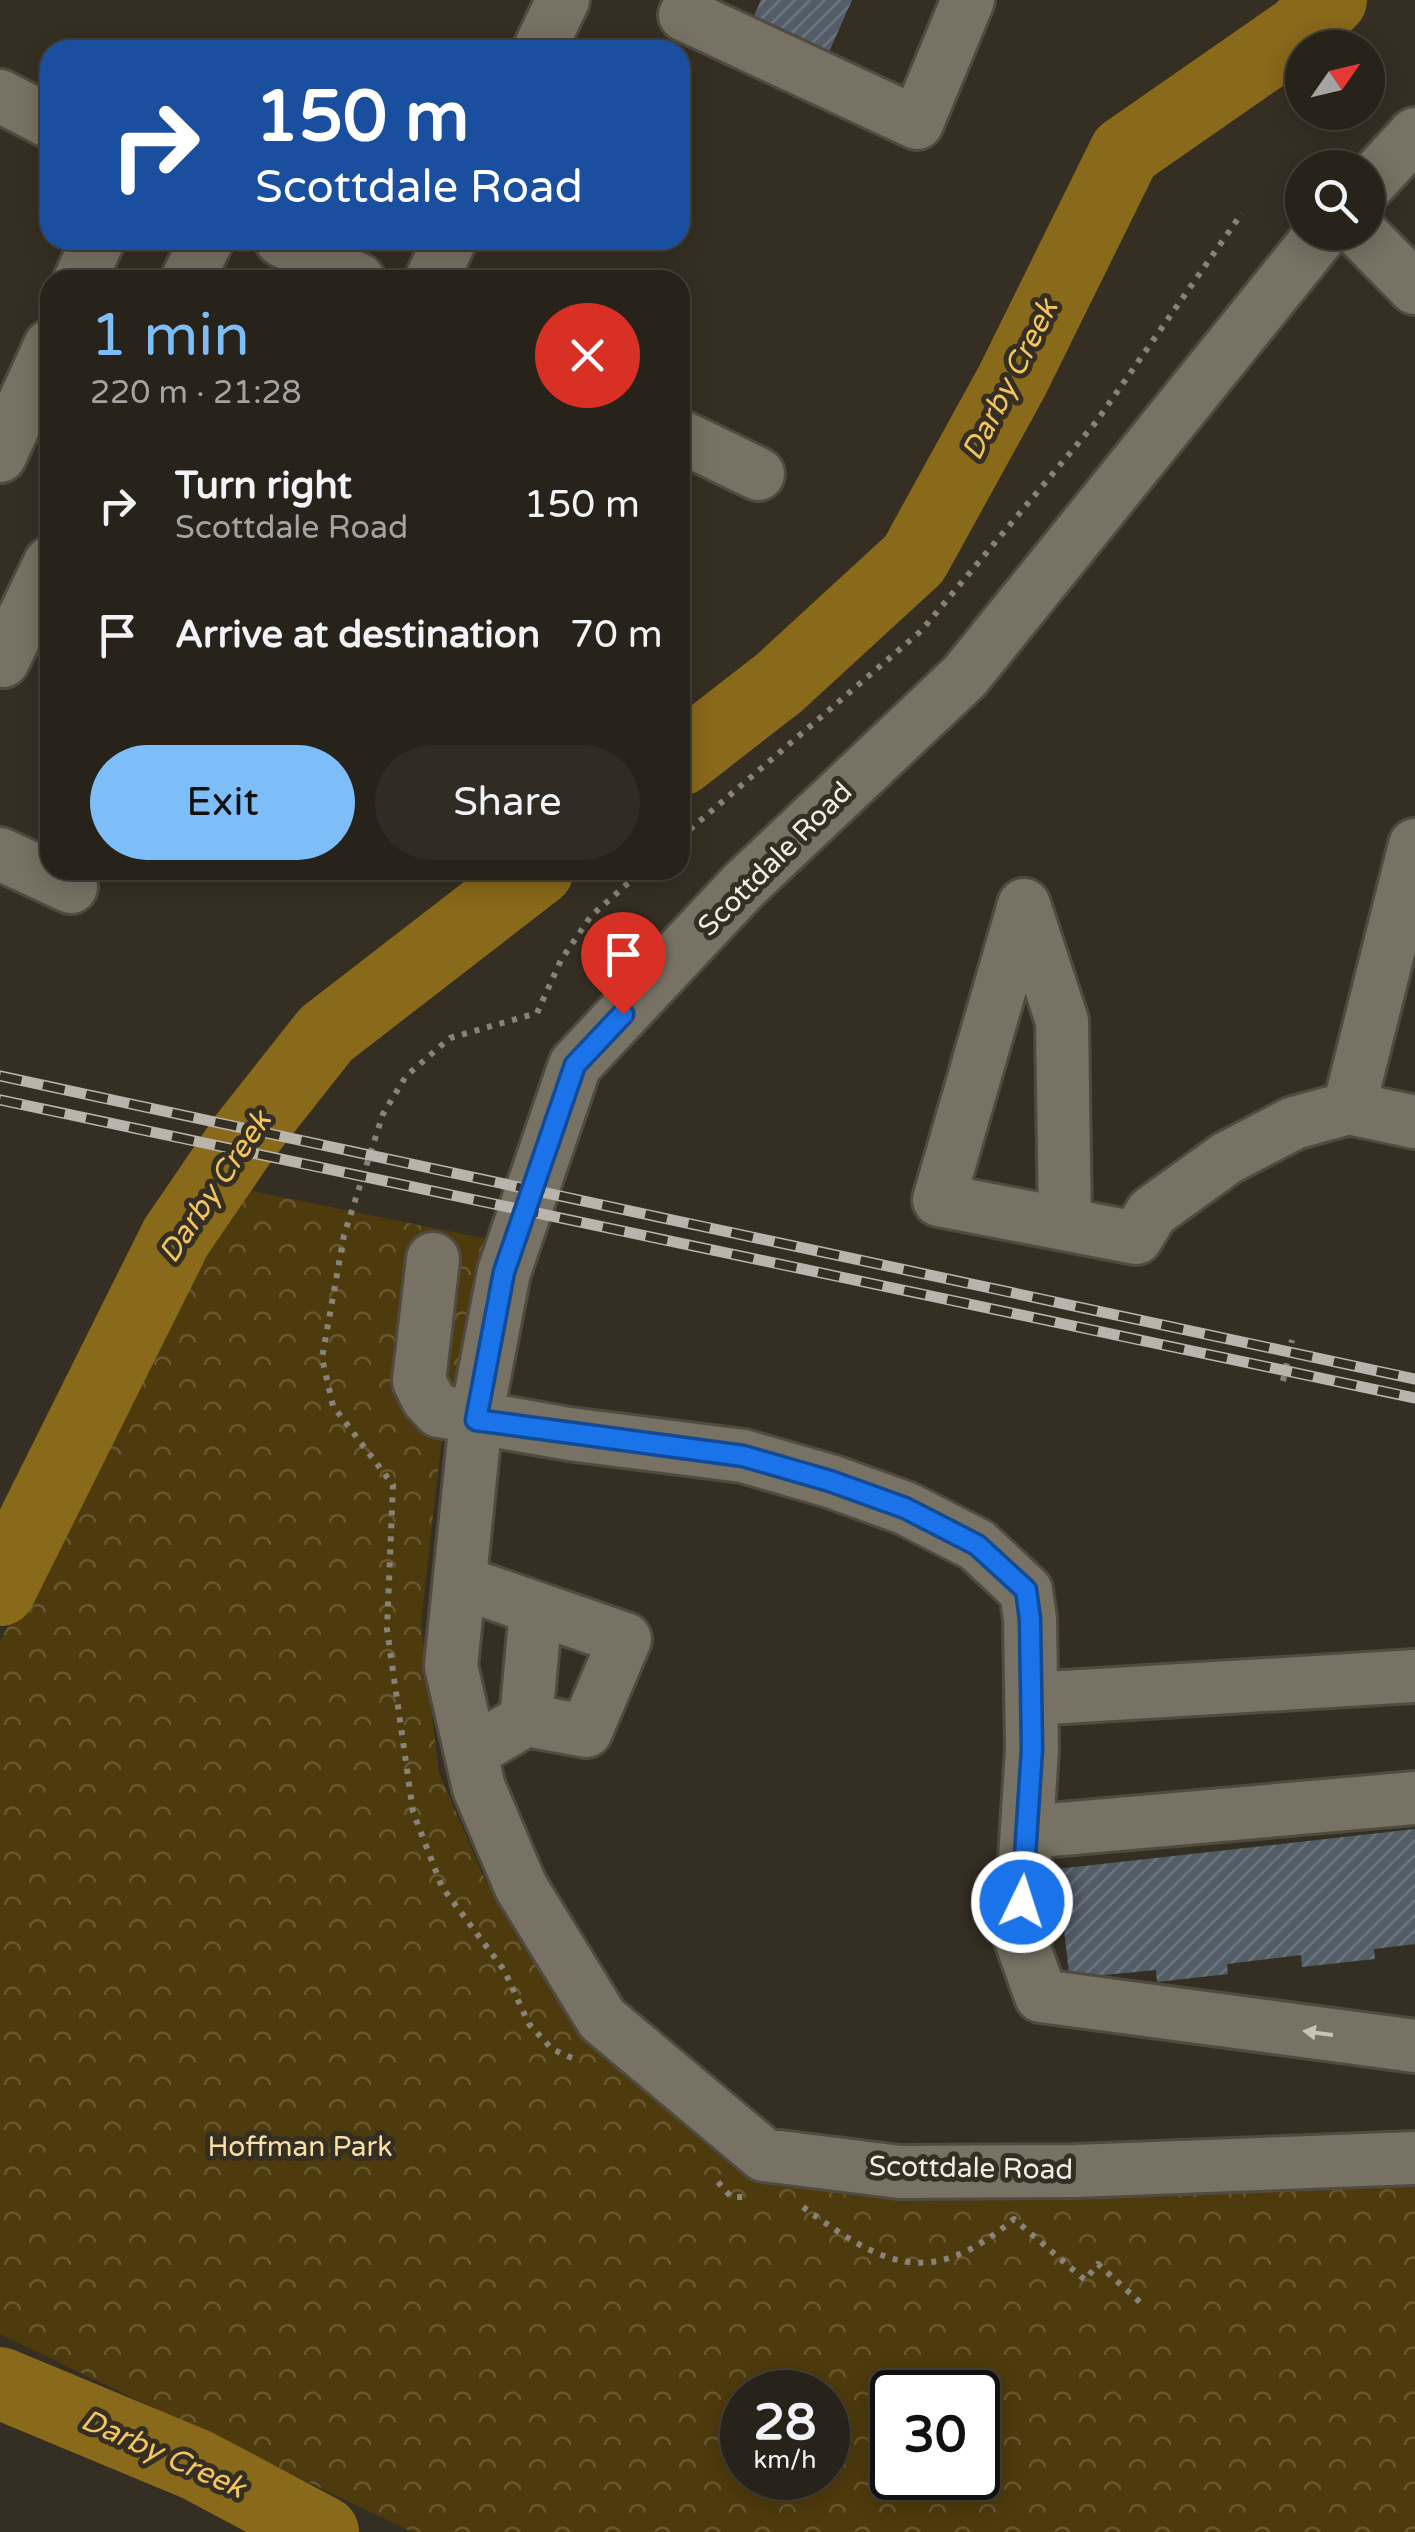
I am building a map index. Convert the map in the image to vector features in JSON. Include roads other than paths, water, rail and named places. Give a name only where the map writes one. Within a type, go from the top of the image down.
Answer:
[{"type":"street","points":[[544,40],[562,0]]},
{"type":"street","points":[[675,5],[917,123],[968,0]]},
{"type":"street","points":[[0,96],[40,117]]},
{"type":"street","points":[[1385,167],[1415,134]]},
{"type":"street","points":[[300,250],[340,270]]},
{"type":"street","name":"Scottdale Road","points":[[1308,250],[965,676],[742,887],[575,1065],[504,1272],[476,1420],[451,1666],[479,1788],[521,1887],[602,2019],[764,2155],[900,2172],[1075,2171],[1415,2158]]},
{"type":"street","points":[[1378,250],[1415,288]]},
{"type":"street","points":[[0,456],[40,368]]},
{"type":"street","points":[[690,441],[758,474]]},
{"type":"street","points":[[0,659],[40,583]]},
{"type":"street","points":[[1350,1108],[1415,844]]},
{"type":"street","points":[[0,854],[40,873]]},
{"type":"street","points":[[56,880],[71,887]]},
{"type":"street","points":[[1064,1224],[1062,1021],[1024,905],[940,1200],[1136,1238],[1152,1212],[1228,1158],[1294,1123],[1350,1108],[1415,1122]]},
{"type":"street","points":[[433,1259],[419,1380],[428,1400],[440,1411],[476,1420],[743,1456],[830,1481],[905,1508],[977,1545],[1026,1590],[1031,1699],[1020,1937],[1041,1996],[1415,2046]]},
{"type":"street","points":[[460,1582],[626,1639],[586,1731],[526,1720],[471,1752]]},
{"type":"street","points":[[526,1720],[536,1608]]},
{"type":"street","points":[[1031,1699],[1415,1676]]},
{"type":"street","points":[[1027,1832],[1415,1798]]},
{"type":"waterway","name":"Darby Creek","points":[[690,752],[779,683],[914,559],[1012,381],[1125,152],[1299,31],[1331,0]]},
{"type":"waterway","name":"Darby Creek","points":[[0,1590],[176,1237],[243,1139],[326,1034],[525,880]]},
{"type":"waterway","name":"Darby Creek","points":[[0,2383],[197,2465],[323,2532]]},
{"type":"railway","points":[[0,1076],[1415,1379]]},
{"type":"railway","points":[[0,1100],[1415,1398]]},
{"type":"park label","name":"Hoffman Park","points":[[300,2147]]}]
